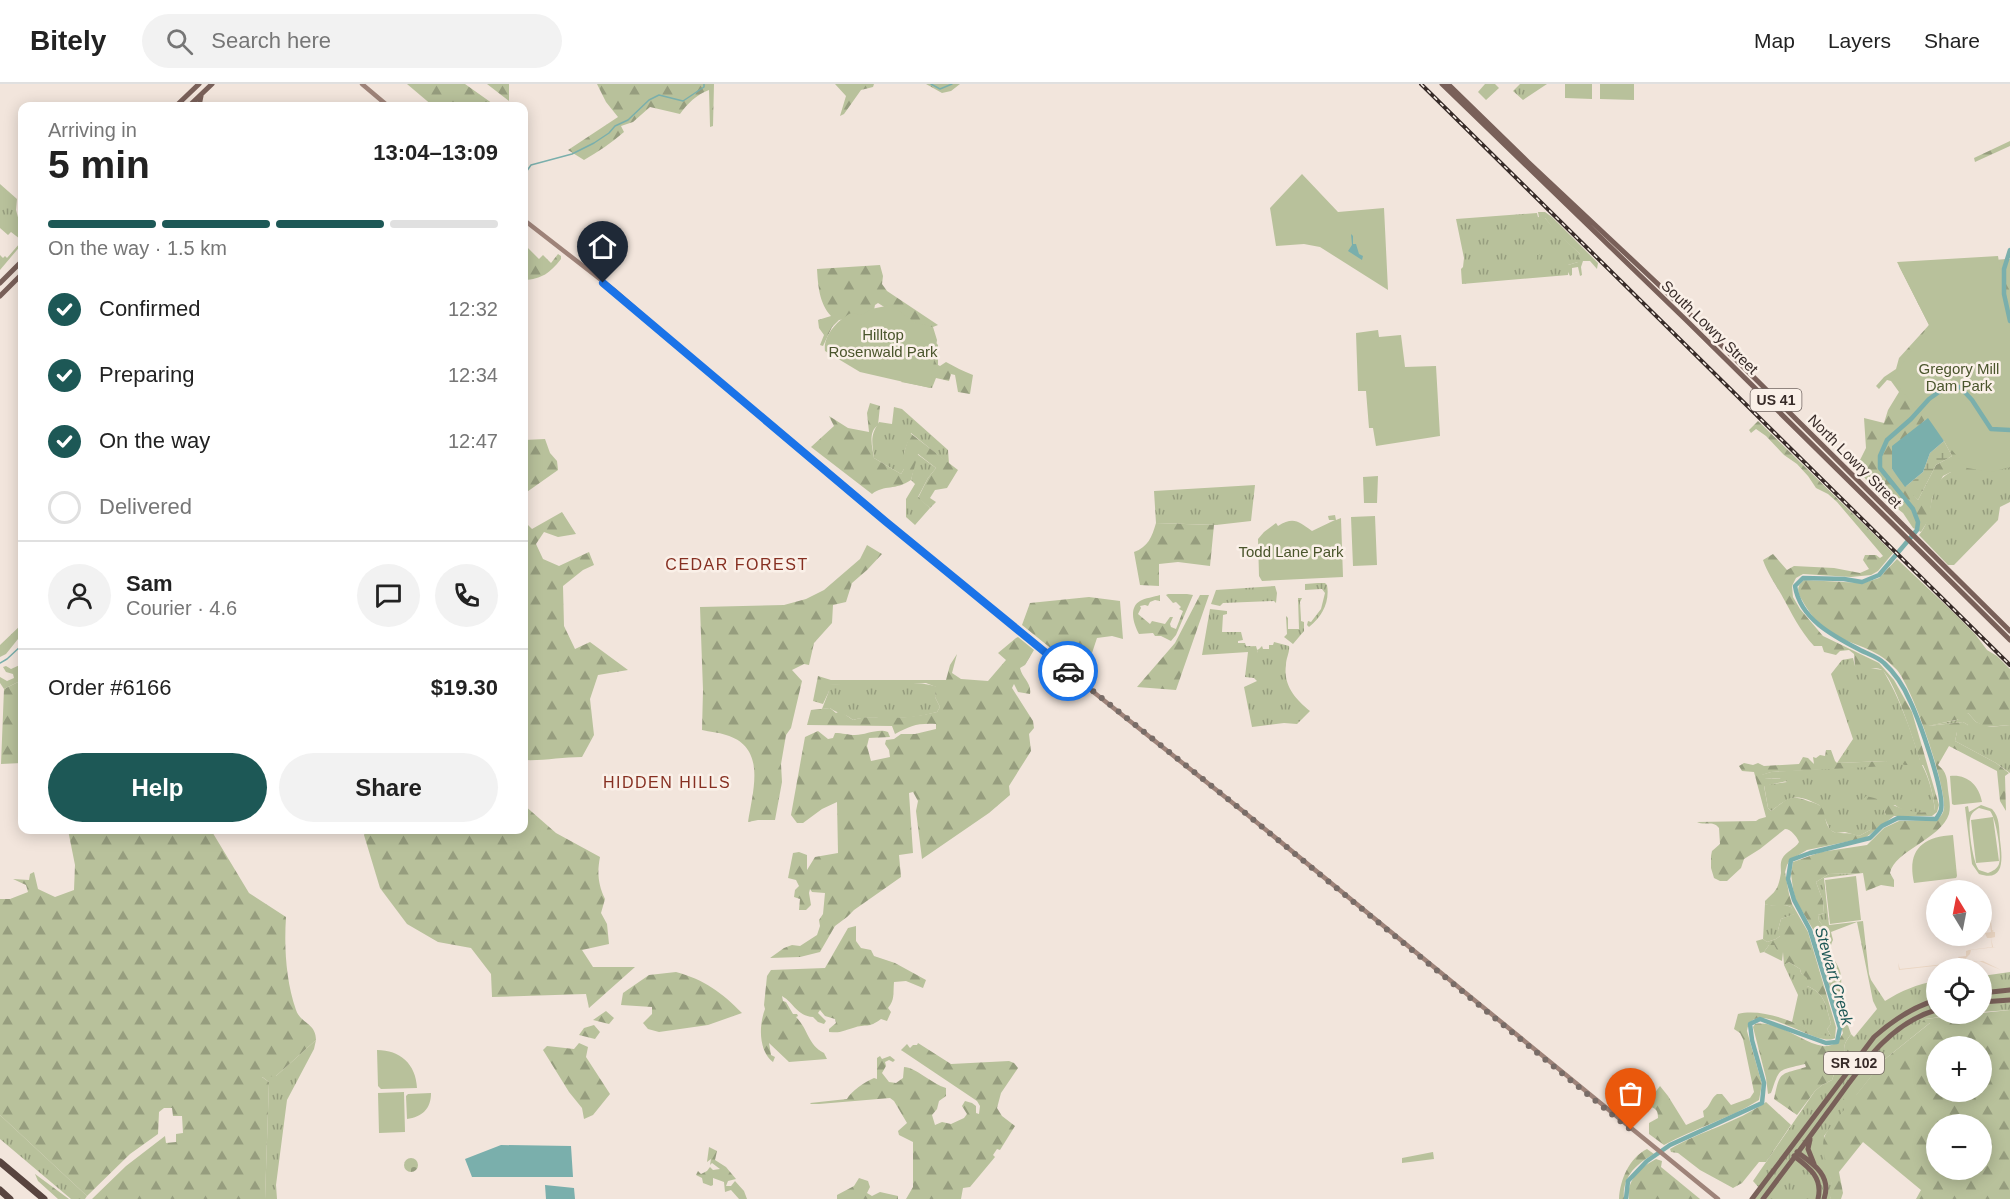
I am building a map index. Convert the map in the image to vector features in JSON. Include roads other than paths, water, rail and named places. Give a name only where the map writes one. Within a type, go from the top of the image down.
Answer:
[{"type":"highway","points":[[0,1162],[44,1199]]},
{"type":"highway","points":[[0,1190],[10,1199]]},
{"type":"main road","points":[[200,102],[201,94],[212,84]]},
{"type":"main road","points":[[362,84],[383,102]]},
{"type":"main road","name":"South Lowry Street","points":[[1442,84],[1686,320],[1743,372],[1899,531],[1948,573],[2010,640]]},
{"type":"main road","name":"North Lowry Street","points":[[1448,84],[1692,316],[1743,372],[1923,544],[1948,573],[2010,631]]},
{"type":"main road","points":[[180,102],[196,85]]},
{"type":"main road","points":[[528,223],[614,290],[693,360],[1055,661],[1244,812],[1718,1199]]},
{"type":"main road","points":[[0,283],[18,265]]},
{"type":"main road","points":[[0,296],[18,278]]},
{"type":"main road","points":[[1686,320],[1692,316]]},
{"type":"main road","points":[[1992,992],[2010,990]]},
{"type":"main road","points":[[1992,1001],[2010,1000]]},
{"type":"main road","name":"SR 102","points":[[1752,1199],[1874,1037],[1895,1019],[1926,1004]]},
{"type":"main road","name":"SR 102","points":[[1765,1197],[1871,1054],[1896,1030],[1926,1014]]},
{"type":"main road","points":[[1810,1136],[1808,1149],[1826,1182],[1824,1199]]},
{"type":"main road","points":[[1789,1150],[1815,1165]]},
{"type":"main road","points":[[1796,1155],[1815,1174],[1819,1182],[1818,1199]]},
{"type":"main road","points":[[1765,1197],[1791,1167],[1797,1164],[1807,1166]]},
{"type":"water","points":[[1351,234],[1353,244],[1356,244],[1359,254],[1363,256],[1362,260],[1348,251],[1352,245]]},
{"type":"water","points":[[1928,418],[1944,441],[1930,453],[1923,472],[1905,487],[1892,469],[1892,446]]},
{"type":"water","points":[[501,1145],[571,1146],[573,1177],[472,1177],[465,1159]]},
{"type":"water","points":[[545,1185],[574,1188],[575,1199],[546,1199]]},
{"type":"waterway","points":[[528,169],[531,165],[572,154],[594,143],[615,126],[628,120],[649,100],[659,95],[683,101],[704,87],[704,84]]},
{"type":"waterway","points":[[931,84],[940,89],[952,84]]},
{"type":"waterway","name":"Stewart Creek","points":[[2010,250],[2004,269],[2004,294],[2010,321]]},
{"type":"waterway","name":"Stewart Creek","points":[[1626,1199],[1628,1181],[1647,1161],[1670,1145],[1762,1103],[1764,1083],[1750,1024],[1760,1019],[1826,1043],[1837,1042],[1840,1028],[1810,930],[1794,900],[1788,879],[1791,860],[1870,838],[1882,826],[1898,818],[1936,819],[1941,810],[1939,788],[1930,756],[1914,710],[1899,680],[1882,661],[1839,639],[1819,625],[1803,608],[1795,586],[1803,578],[1862,582],[1879,575],[1917,530],[1918,522],[1913,509],[1880,468],[1880,456],[1887,440],[1929,399],[1946,387],[1960,387],[1972,400],[1991,429],[2010,430]]},
{"type":"waterway","points":[[0,663],[18,649]]},
{"type":"railway","points":[[1421,84],[2010,665]]},
{"type":"district","name":"CEDAR FOREST","points":[[737,564]]},
{"type":"district","name":"HIDDEN HILLS","points":[[667,782]]},
{"type":"park label","name":"Hilltop Rosenwald Park","points":[[883,342]]},
{"type":"park label","name":"Gregory Mill Dam Park","points":[[1959,376]]},
{"type":"park label","name":"Todd Lane Park","points":[[1291,551]]}]
